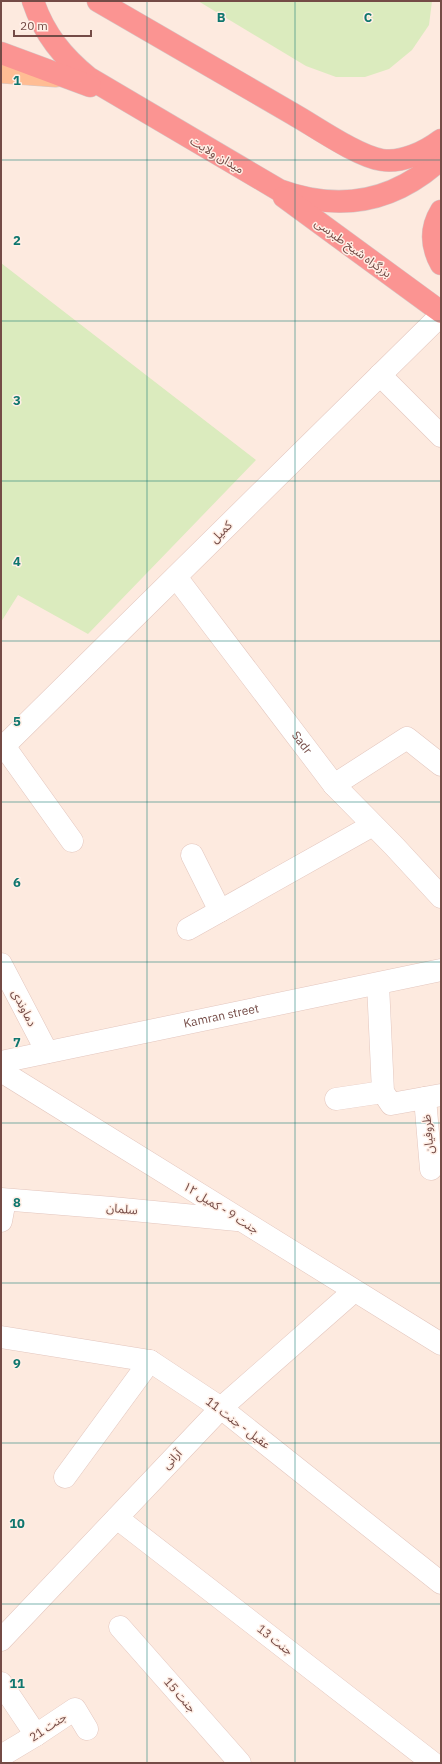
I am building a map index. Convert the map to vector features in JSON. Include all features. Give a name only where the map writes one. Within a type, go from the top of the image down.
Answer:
[{"type":"highway","name":"میدان ولایت","points":[[33,1],[44,27],[63,55],[89,78],[266,184],[279,190],[307,199],[352,202],[381,196],[395,191],[421,176],[441,159]]},
{"type":"highway","points":[[98,1],[360,153],[383,160],[400,159],[412,156],[441,140]]},
{"type":"highway","points":[[1,54],[116,95]]},
{"type":"highway","name":"بزرگراه شیخ طبرسی","points":[[266,184],[441,312]]},
{"type":"highway","points":[[441,211],[436,219],[432,242],[435,254],[441,264]]},
{"type":"main road","points":[[1,72],[63,76]]},
{"type":"street","name":"کمیل","points":[[2,748],[441,315]]},
{"type":"street","points":[[380,375],[441,436]]},
{"type":"street","name":"Sadr","points":[[176,576],[334,786],[441,897]]},
{"type":"street","points":[[334,786],[407,738],[441,765]]},
{"type":"street","points":[[2,748],[72,841]]},
{"type":"street","points":[[188,929],[373,825]]},
{"type":"street","points":[[192,855],[220,911]]},
{"type":"street","name":"دماوندی","points":[[1,964],[47,1052]]},
{"type":"street","name":"Kamran street","points":[[1,1062],[441,970]]},
{"type":"street","points":[[378,984],[383,1092],[391,1104],[433,1097]]},
{"type":"street","name":"جنت 9 - کمیل ۱۲","points":[[1,1071],[441,1344]]},
{"type":"street","points":[[336,1099],[383,1092]]},
{"type":"street","name":"ظروفیان","points":[[431,1169],[433,1097]]},
{"type":"street","points":[[1,1221],[3,1200]]},
{"type":"street","name":"سلمان","points":[[3,1200],[112,1208],[242,1221]]},
{"type":"street","name":"آرانی","points":[[1,1640],[221,1408],[354,1291]]},
{"type":"street","name":"عقیل - جنت 11","points":[[1,1337],[150,1361],[221,1408],[441,1583]]},
{"type":"street","points":[[65,1477],[150,1361]]},
{"type":"street","name":"جنت 13","points":[[117,1518],[433,1763]]},
{"type":"street","name":"جنت 15","points":[[120,1627],[240,1763]]},
{"type":"street","points":[[1,1683],[36,1735]]},
{"type":"street","name":"جنت 21","points":[[1,1756],[75,1709],[87,1729]]},
{"type":"green space","points":[[198,1],[432,1],[429,25],[412,50],[389,69],[365,77],[336,77],[306,66]]},
{"type":"green space","points":[[1,263],[256,460],[88,634],[18,595],[1,622]]}]
